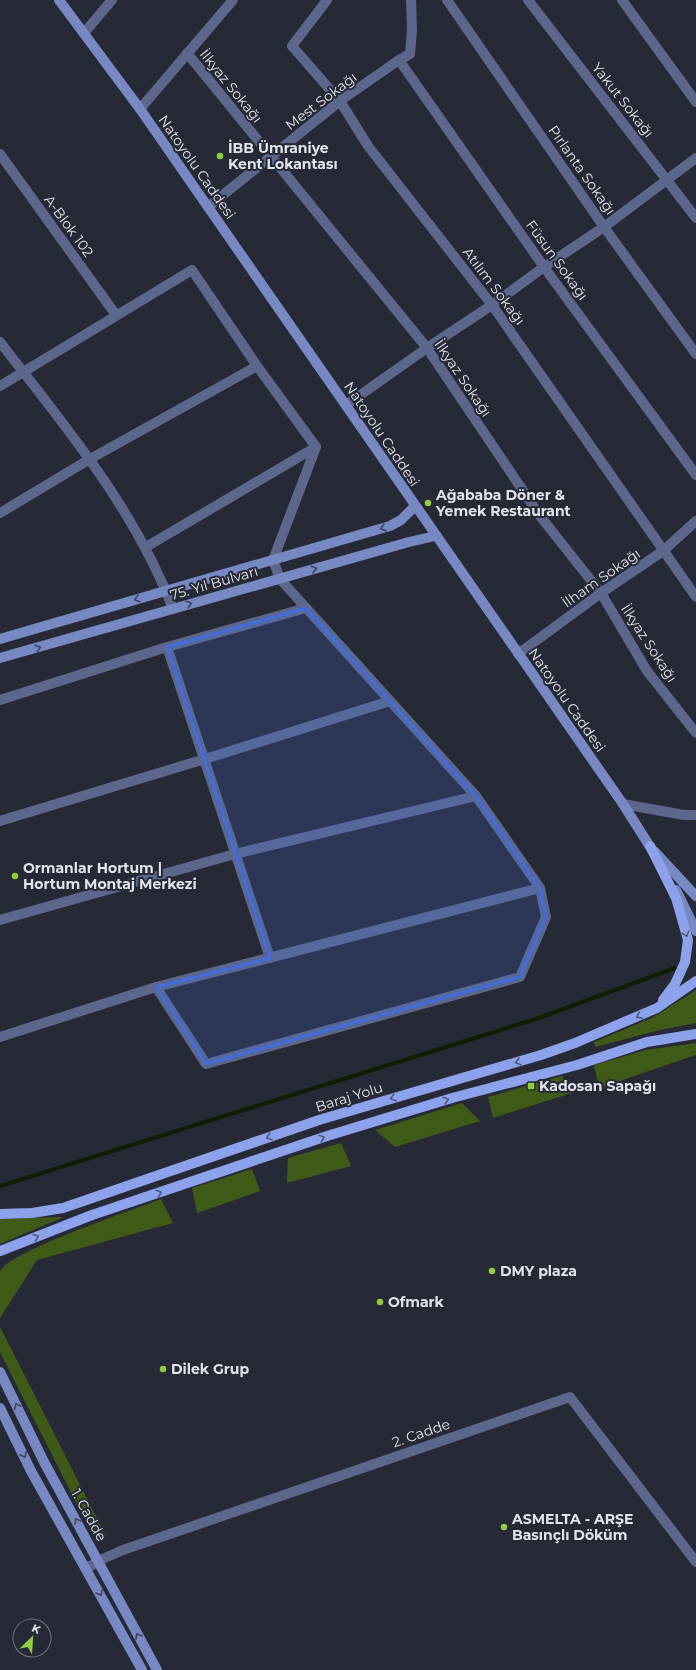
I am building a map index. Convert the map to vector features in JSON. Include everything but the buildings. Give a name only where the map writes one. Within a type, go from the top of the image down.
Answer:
[{"type":"main road","points":[[650,846],[676,898],[688,940],[685,962],[675,984],[657,1008]]},
{"type":"main road","name":"Baraj Yolu","points":[[0,1214],[32,1213],[63,1208],[305,1125],[541,1055],[575,1043],[657,1008],[696,980]]},
{"type":"main road","points":[[0,1251],[92,1215],[327,1136],[452,1098],[577,1065],[647,1042],[696,1034]]},
{"type":"street","name":"Natoyolu Caddesi","points":[[59,0],[140,109],[622,804],[650,846],[676,891],[696,931]]},
{"type":"street","points":[[84,33],[112,0]]},
{"type":"street","name":"İlkyaz Sokağı","points":[[140,109],[233,0]]},
{"type":"street","name":"Atılım Sokağı","points":[[327,0],[292,46],[340,101],[368,146],[492,305],[696,597]]},
{"type":"street","name":"Pırlanta Sokağı","points":[[447,0],[604,227],[696,354]]},
{"type":"street","name":"Yakut Sokağı","points":[[528,0],[696,218]]},
{"type":"street","points":[[622,0],[696,102]]},
{"type":"street","name":"Mest Sokağı","points":[[208,207],[340,101],[410,54],[412,30],[409,2]]},
{"type":"street","name":"İlkyaz Sokağı","points":[[187,53],[427,348],[540,516],[601,593],[647,671],[696,733]]},
{"type":"street","name":"Füsun Sokağı","points":[[399,60],[544,267],[696,475]]},
{"type":"street","name":"A-Blok 102","points":[[0,154],[116,315]]},
{"type":"street","points":[[346,404],[604,227],[696,158]]},
{"type":"street","points":[[0,386],[192,270],[257,366],[316,447]]},
{"type":"street","points":[[0,342],[90,459],[146,547],[173,609]]},
{"type":"street","points":[[0,513],[90,459],[257,366]]},
{"type":"street","points":[[146,547],[316,447]]},
{"type":"street","points":[[156,987],[206,1064],[520,977],[546,916],[540,888],[476,796],[280,579],[273,560],[316,447]]},
{"type":"street","name":"75. Yıl Bulvarı","points":[[0,639],[390,526],[401,520],[415,506]]},
{"type":"street","name":"İlham Sokağı","points":[[518,654],[601,593],[663,551],[696,521]]},
{"type":"street","name":"75. Yıl Bulvarı","points":[[0,658],[409,542],[436,536]]},
{"type":"street","points":[[0,700],[166,647],[306,608]]},
{"type":"street","points":[[166,647],[205,759],[270,958]]},
{"type":"street","points":[[0,821],[205,759],[390,700]]},
{"type":"street","points":[[0,920],[235,854],[476,796]]},
{"type":"street","points":[[622,804],[684,815],[696,815]]},
{"type":"street","points":[[650,846],[696,896]]},
{"type":"street","points":[[0,1037],[156,987],[540,888]]},
{"type":"street","name":"1. Cadde","points":[[0,1372],[44,1462],[157,1670]]},
{"type":"street","name":"2. Cadde","points":[[86,1569],[98,1561],[123,1550],[570,1397],[696,1562]]},
{"type":"street","name":"1. Cadde","points":[[0,1408],[31,1471],[142,1670]]},
{"type":"highlighted area","points":[[306,608],[476,796],[540,888],[546,917],[520,977],[206,1064],[156,987],[270,958],[167,647]]},
{"type":"green space","points":[[696,990],[696,1023],[660,1030],[595,1047],[594,1042],[652,1018]]},
{"type":"green space","points":[[696,1043],[696,1055],[599,1088],[594,1065],[646,1050]]},
{"type":"green space","points":[[561,1076],[581,1090],[493,1118],[488,1097]]},
{"type":"green space","points":[[462,1103],[480,1121],[395,1147],[375,1130]]},
{"type":"green space","points":[[341,1143],[351,1166],[287,1183],[288,1158]]},
{"type":"green space","points":[[252,1169],[260,1191],[197,1213],[192,1188]]},
{"type":"green space","points":[[161,1199],[173,1223],[37,1260],[0,1318],[0,1272],[8,1264],[24,1254],[47,1243]]},
{"type":"green space","points":[[64,1217],[0,1244],[0,1219]]},
{"type":"green space","points":[[0,1327],[106,1536],[91,1532],[0,1352]]},
{"type":"waterway","points":[[0,1186],[539,1018],[675,968]]},
{"type":"place","name":"İBB Ümraniye Kent Lokantası","points":[[220,156]]},
{"type":"place","name":"Ağababa Döner & Yemek Restaurant","points":[[428,503]]},
{"type":"place","name":"Ormanlar Hortum | Hortum Montaj Merkezi","points":[[15,876]]},
{"type":"place","name":"Kadosan Sapağı","points":[[531,1086]]},
{"type":"place","name":"DMY plaza","points":[[492,1271]]},
{"type":"place","name":"Ofmark","points":[[380,1302]]},
{"type":"place","name":"Dilek Grup","points":[[163,1369]]},
{"type":"place","name":"ASMELTA - ARŞE Basınçlı Döküm","points":[[504,1527]]}]
